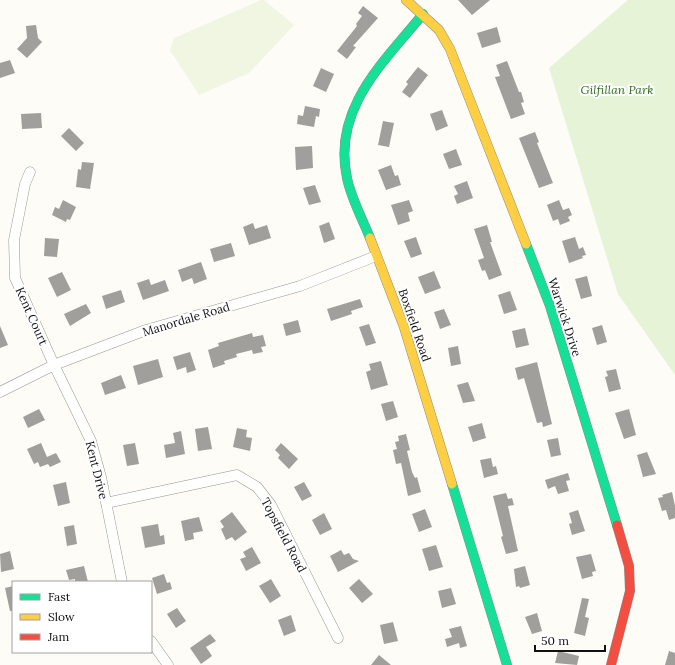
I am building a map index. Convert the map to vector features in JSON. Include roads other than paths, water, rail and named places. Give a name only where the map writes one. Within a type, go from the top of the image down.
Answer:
[{"type":"street","name":"Warwick Drive","points":[[406,0],[439,30],[450,49],[511,200],[550,306],[629,566],[630,591],[611,665]]},
{"type":"street","name":"Boxfield Road","points":[[423,14],[371,77],[357,99],[347,125],[343,152],[347,179],[412,350],[507,665]]},
{"type":"street","name":"Kent Court","points":[[30,172],[25,184],[14,240],[15,278],[54,365]]},
{"type":"street","name":"Manordale Road","points":[[0,392],[54,365],[146,330],[300,286],[376,256]]},
{"type":"street","name":"Kent Drive","points":[[54,365],[91,441],[102,477],[122,581]]},
{"type":"street","name":"Topsfield Road","points":[[106,503],[237,475],[257,487],[271,505],[338,638]]},
{"type":"street","points":[[152,643],[168,665]]},
{"type":"park label","name":"Gilfillan Park","points":[[617,89]]}]
